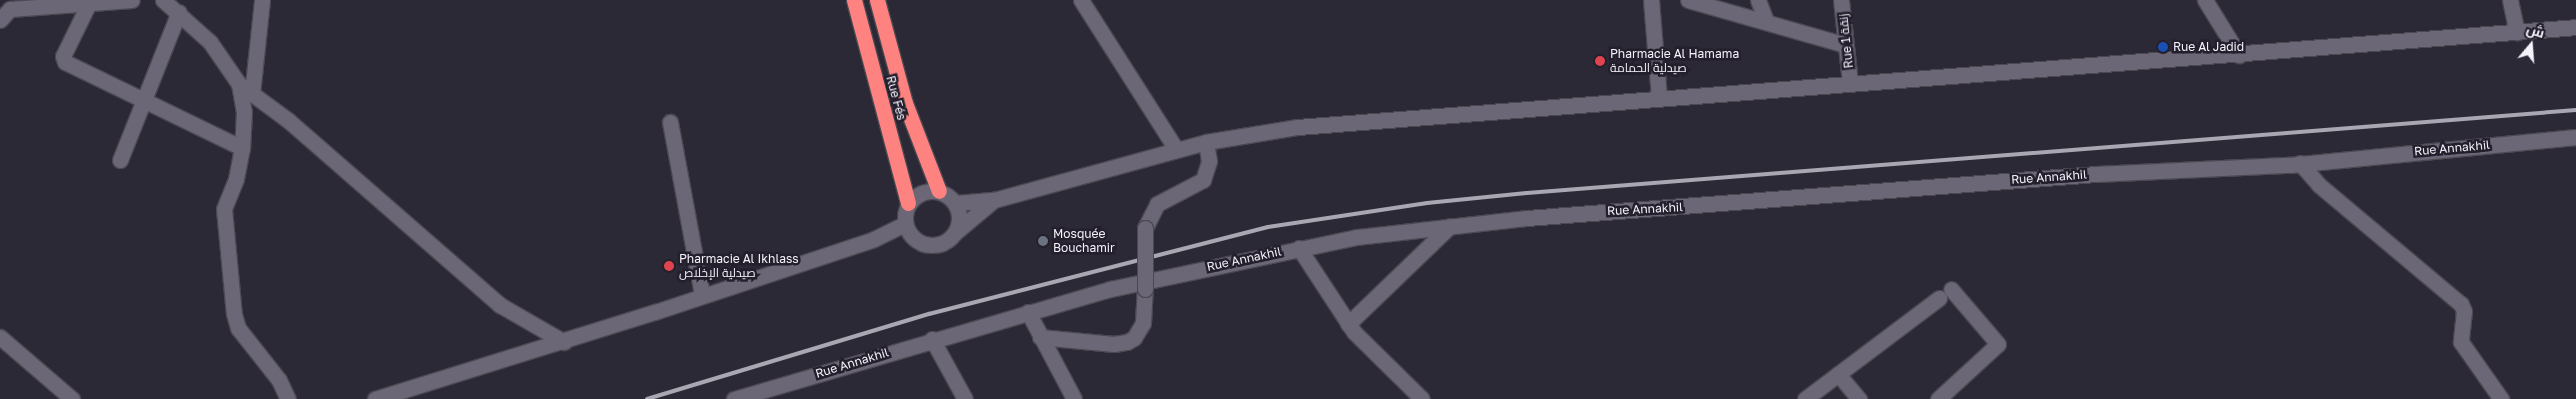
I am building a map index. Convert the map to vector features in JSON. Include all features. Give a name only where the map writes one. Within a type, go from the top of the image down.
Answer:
[{"type":"highway","name":"Rue Fés","points":[[854,0],[908,203]]},
{"type":"highway","name":"Rue Fés","points":[[876,0],[905,103],[939,191]]},
{"type":"street","points":[[0,20],[10,9],[132,0]]},
{"type":"street","points":[[252,94],[262,0]]},
{"type":"street","points":[[1082,0],[1176,149]]},
{"type":"street","points":[[1651,0],[1659,97]]},
{"type":"street","points":[[1688,0],[1846,45]]},
{"type":"street","points":[[1758,0],[1766,21]]},
{"type":"street","name":"Rue 1 زنقة","points":[[1841,0],[1850,83]]},
{"type":"street","points":[[2205,0],[2240,55]]},
{"type":"street","points":[[2510,0],[2517,32]]},
{"type":"street","points":[[89,3],[63,56],[64,60],[143,101],[242,148]]},
{"type":"street","points":[[120,160],[143,101],[174,5],[210,42],[239,84],[289,121],[500,305],[564,342]]},
{"type":"street","points":[[908,203],[928,190],[939,191],[956,203],[994,200],[1176,149],[1206,142],[1298,127],[2080,64],[2240,55],[2576,27]]},
{"type":"street","points":[[239,84],[244,112],[242,148],[236,179],[224,209],[234,314],[238,328],[279,380],[288,399]]},
{"type":"street","points":[[670,122],[702,295]]},
{"type":"street","name":"Rue Annakhil","points":[[734,399],[932,339],[1119,286],[1299,248],[1450,226],[2010,180],[2300,163],[2576,137]]},
{"type":"street","points":[[1040,337],[1114,344],[1127,342],[1134,338],[1143,323],[1145,228],[1151,210],[1157,204],[1203,180],[1208,167],[1206,142]]},
{"type":"street","points":[[2300,163],[2333,197],[2460,304],[2464,311],[2461,342],[2501,399]]},
{"type":"street","points":[[874,239],[914,238],[932,245],[950,239],[994,200]]},
{"type":"street","name":"Rue Fés","points":[[905,224],[908,203]]},
{"type":"street","points":[[956,203],[960,222],[957,231]]},
{"type":"street","points":[[375,399],[564,342],[874,239],[905,224],[914,238]]},
{"type":"street","points":[[1348,324],[1450,226]]},
{"type":"street","points":[[1299,248],[1348,324],[1363,343],[1422,399]]},
{"type":"street","points":[[1805,399],[1945,293],[1998,344],[1938,399]]},
{"type":"street","points":[[1028,312],[1074,399]]},
{"type":"street","points":[[0,337],[72,399]]},
{"type":"street","points":[[932,339],[965,399]]},
{"type":"street","points":[[1838,374],[1859,399]]},
{"type":"railway","points":[[647,399],[929,314],[1268,227],[1427,203],[1527,193],[2576,110]]},
{"type":"place","name":"Rue Al Jadid","points":[[2163,47]]},
{"type":"place","name":"Pharmacie Al Hamama صيدلية الحمامة","points":[[1600,61]]},
{"type":"place","name":"Mosquée Bouchamir","points":[[1043,241]]},
{"type":"place","name":"Pharmacie Al Ikhlass صيدلية الإخلاص","points":[[669,266]]}]
